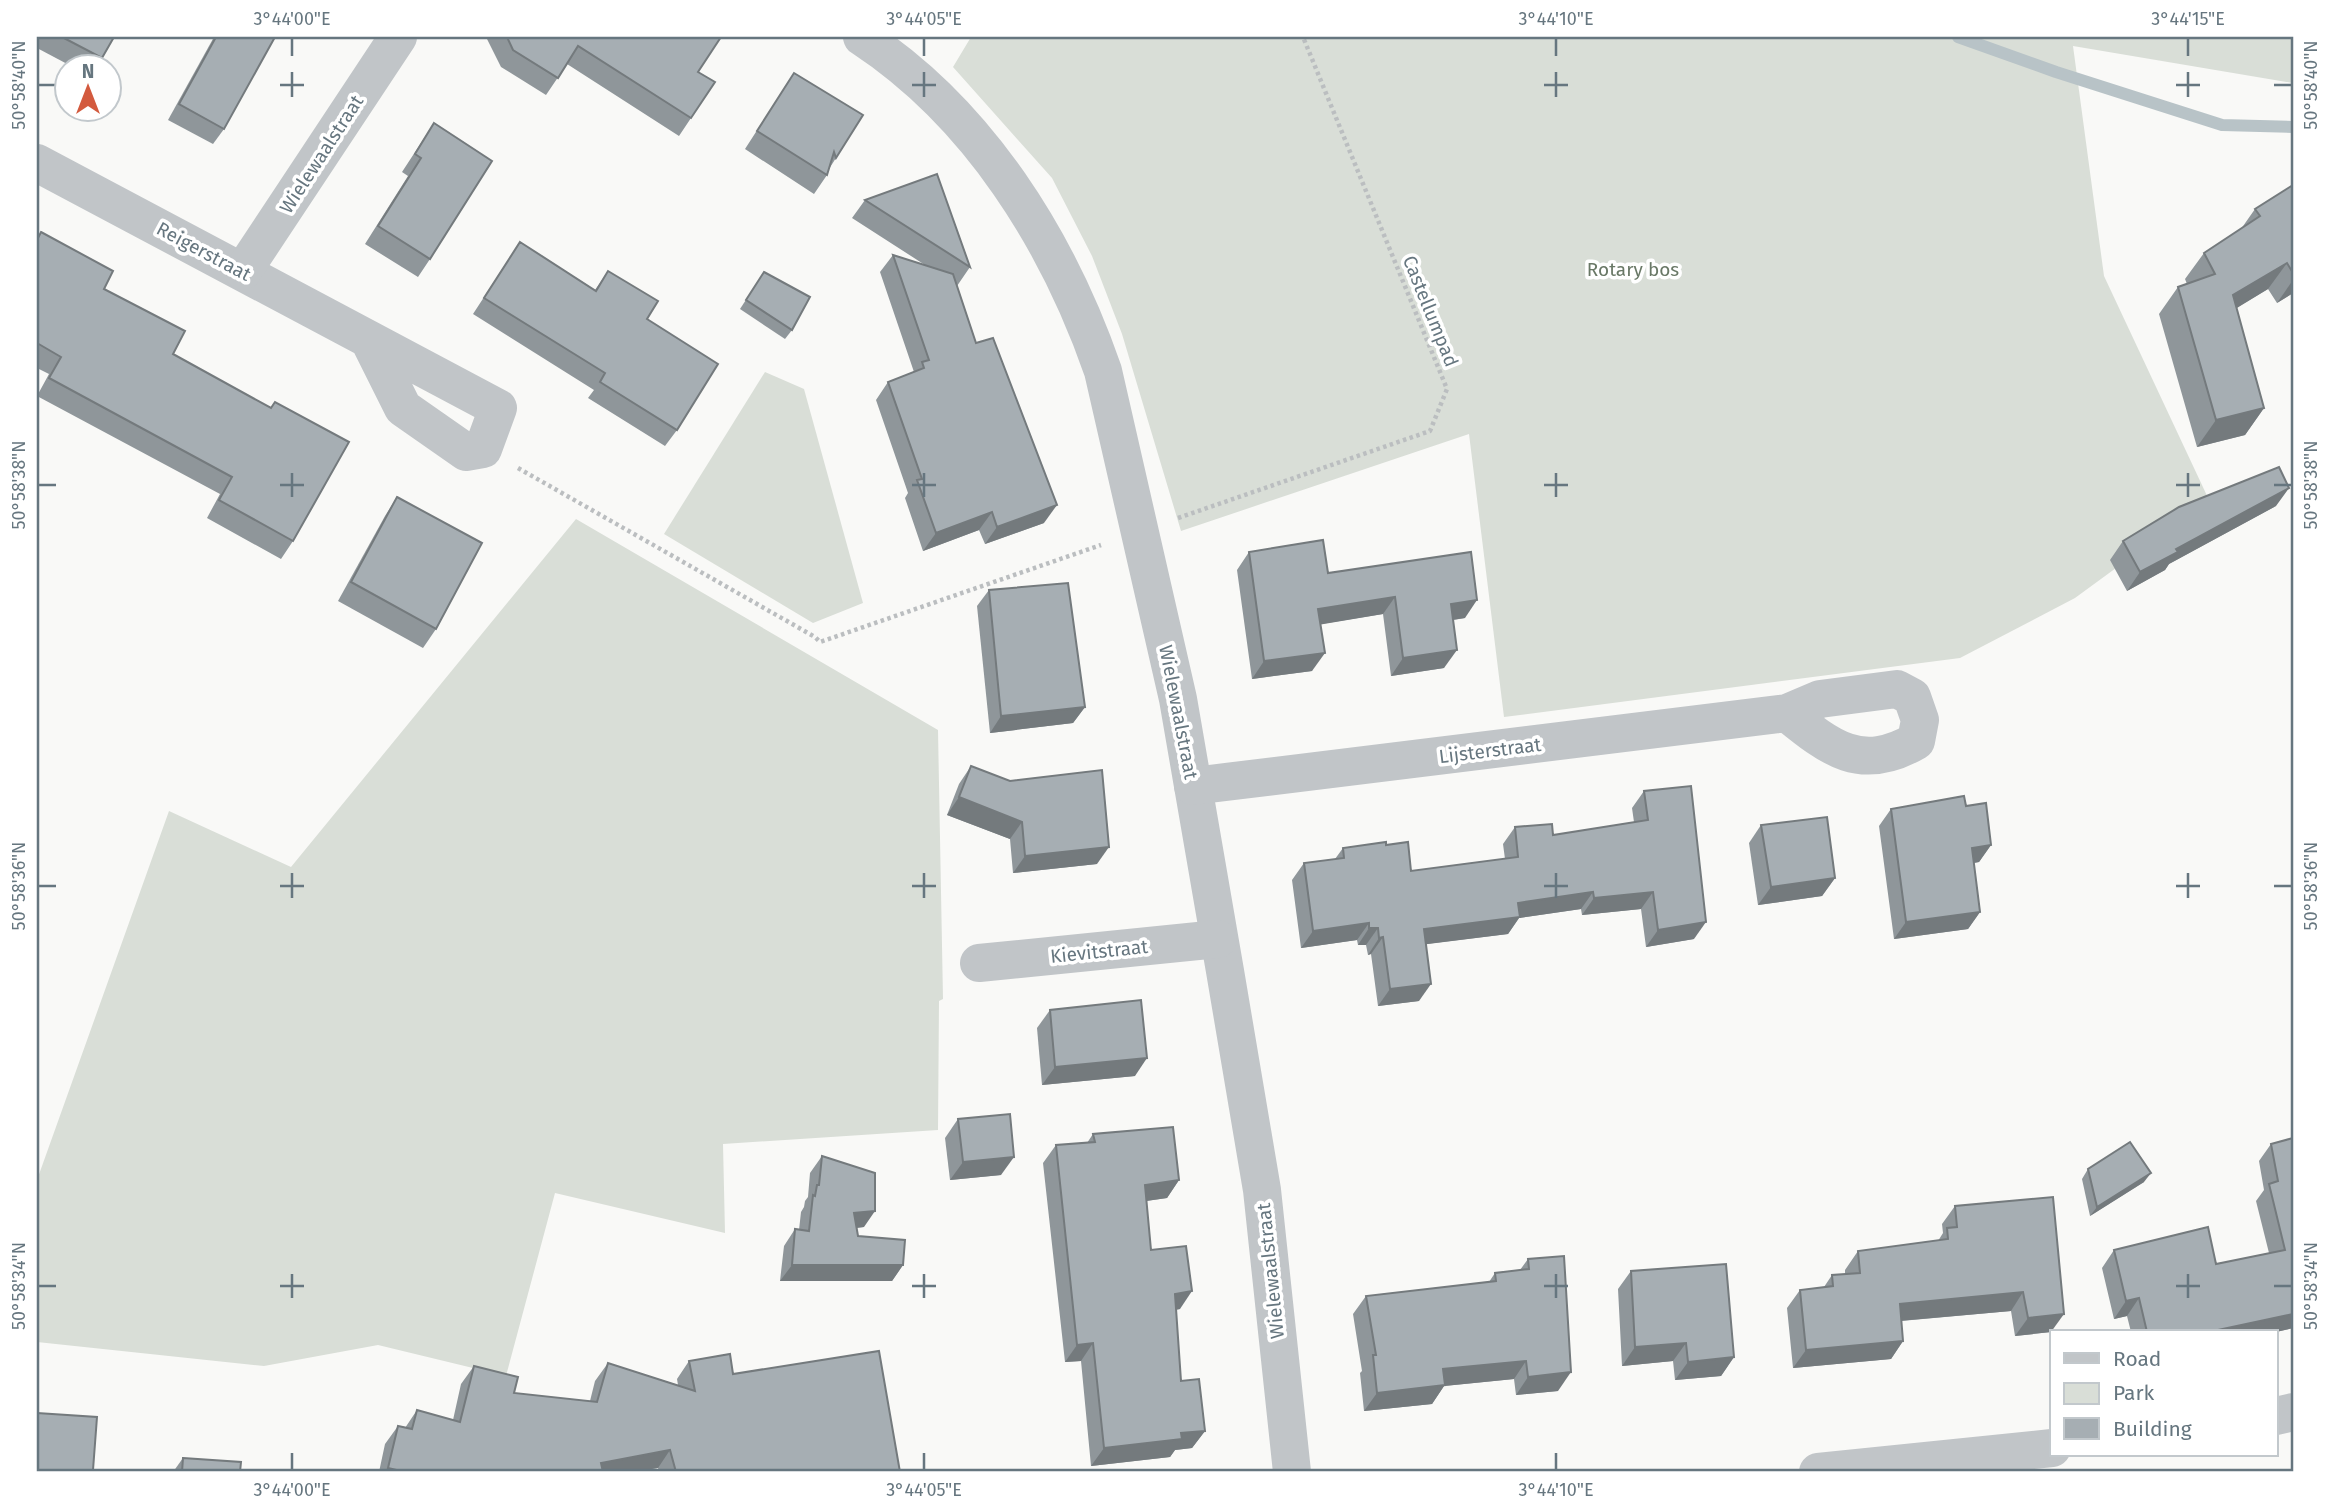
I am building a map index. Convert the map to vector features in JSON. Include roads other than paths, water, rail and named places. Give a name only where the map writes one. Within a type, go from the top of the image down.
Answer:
[{"type":"street","name":"Wielewaalstraat","points":[[243,271],[397,37]]},
{"type":"street","name":"Wielewaalstraat","points":[[862,37],[888,54],[951,115],[1013,186],[1056,257],[1087,326],[1103,371],[1178,699],[1193,786],[1262,1190],[1292,1472]]},
{"type":"street","name":"Reigerstraat","points":[[37,163],[498,408],[483,449],[466,452],[403,408],[370,342]]},
{"type":"street","name":"Lijsterstraat","points":[[1193,786],[1787,713]]},
{"type":"street","name":"Kievitstraat","points":[[979,963],[1218,939]]},
{"type":"street","points":[[1818,1472],[2050,1448]]},
{"type":"waterway","points":[[1958,37],[2056,72],[2222,125],[2293,127]]},
{"type":"park label","name":"Rotary bos","points":[[1633,269]]}]
